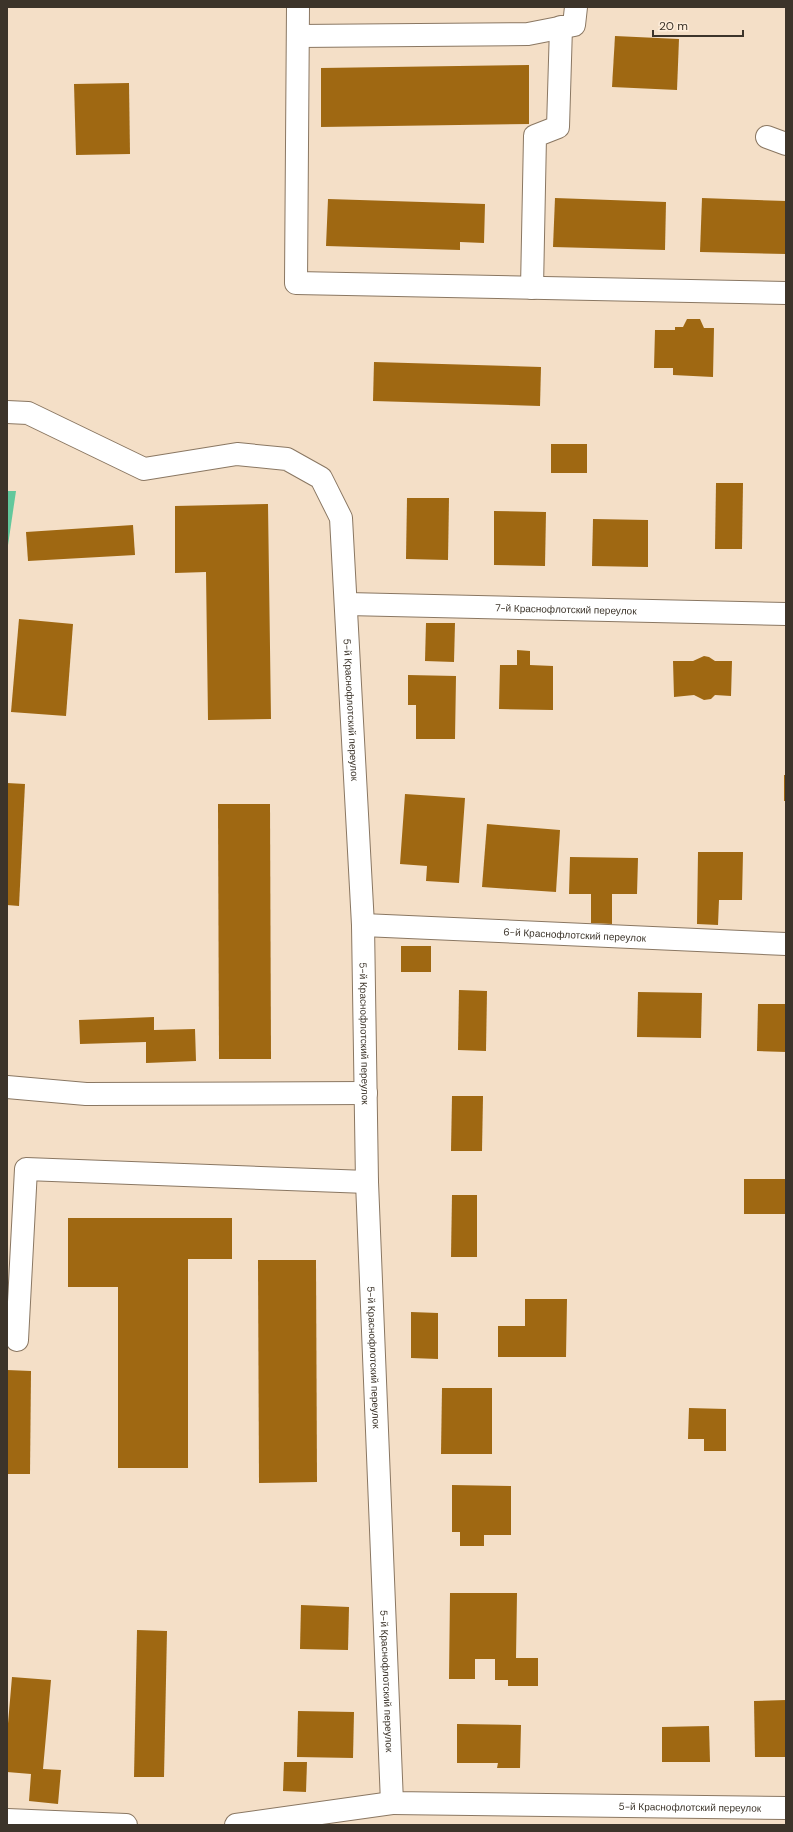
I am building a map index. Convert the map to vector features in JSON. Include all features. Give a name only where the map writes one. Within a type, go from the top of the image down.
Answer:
[{"type":"street","points":[[298,7],[296,283],[786,293]]},
{"type":"street","points":[[298,36],[528,34],[574,25],[576,7]]},
{"type":"street","points":[[532,288],[535,136],[558,127],[561,27]]},
{"type":"street","name":"5-й Краснофлотский переулок","points":[[7,412],[28,413],[144,469],[237,454],[286,459],[321,478],[341,518],[347,604],[363,925],[367,1182],[392,1803],[674,1816],[786,1808]]},
{"type":"street","name":"7-й Краснофлотский переулок","points":[[347,604],[786,614]]},
{"type":"street","name":"6-й Краснофлотский переулок","points":[[363,925],[786,944]]},
{"type":"street","points":[[7,1087],[86,1094],[366,1093]]},
{"type":"street","points":[[17,1340],[26,1169],[367,1182]]},
{"type":"street","points":[[236,1825],[392,1803]]},
{"type":"street","points":[[7,1820],[126,1825]]},
{"type":"green space","points":[[7,491],[16,491],[7,552]]},
{"type":"building","points":[[615,36],[679,39],[677,90],[612,87]]},
{"type":"building","points":[[529,65],[529,124],[321,127],[321,68]]},
{"type":"building","points":[[129,83],[130,154],[76,155],[74,84]]},
{"type":"building","points":[[555,198],[666,202],[665,250],[553,247]]},
{"type":"building","points":[[702,198],[786,201],[786,254],[700,252]]},
{"type":"building","points":[[328,199],[485,204],[484,243],[460,242],[460,250],[326,246]]},
{"type":"building","points":[[687,319],[700,319],[704,328],[714,328],[713,377],[673,375],[673,368],[654,368],[655,330],[675,330],[675,327],[683,327]]},
{"type":"building","points":[[374,362],[541,367],[540,406],[373,401]]},
{"type":"building","points":[[551,444],[587,444],[587,473],[551,473]]},
{"type":"building","points":[[716,483],[743,483],[742,549],[715,549]]},
{"type":"building","points":[[407,498],[449,498],[448,560],[406,559]]},
{"type":"building","points":[[268,504],[271,719],[208,720],[206,572],[175,573],[175,506]]},
{"type":"building","points":[[494,511],[546,512],[545,566],[494,565]]},
{"type":"building","points":[[593,519],[648,520],[648,567],[592,566]]},
{"type":"building","points":[[133,525],[135,555],[28,561],[26,532]]},
{"type":"building","points":[[19,619],[73,624],[66,716],[11,712]]},
{"type":"building","points":[[426,623],[455,623],[454,662],[425,661]]},
{"type":"building","points":[[517,650],[530,651],[530,665],[553,666],[553,710],[499,709],[500,665],[517,665]]},
{"type":"building","points":[[704,656],[715,661],[732,661],[731,696],[715,695],[711,699],[704,700],[694,695],[674,697],[673,661],[693,661]]},
{"type":"building","points":[[408,675],[456,676],[455,739],[416,739],[416,705],[408,705]]},
{"type":"building","points":[[784,775],[786,775],[786,801],[784,801]]},
{"type":"building","points":[[7,783],[25,784],[19,906],[7,905]]},
{"type":"building","points":[[405,794],[465,798],[459,883],[426,881],[427,866],[400,864]]},
{"type":"building","points":[[218,804],[270,804],[271,1059],[219,1059]]},
{"type":"building","points":[[487,824],[560,830],[556,892],[482,887]]},
{"type":"building","points":[[698,852],[743,852],[742,900],[719,900],[718,925],[697,924]]},
{"type":"building","points":[[570,857],[638,858],[637,894],[612,894],[612,924],[591,923],[591,894],[569,894]]},
{"type":"building","points":[[401,946],[431,946],[431,972],[401,972]]},
{"type":"building","points":[[459,990],[487,991],[486,1051],[458,1050]]},
{"type":"building","points":[[638,992],[702,993],[701,1038],[637,1037]]},
{"type":"building","points":[[758,1004],[786,1004],[786,1052],[757,1051]]},
{"type":"building","points":[[154,1017],[154,1030],[195,1029],[196,1061],[146,1063],[146,1042],[80,1044],[79,1020]]},
{"type":"building","points":[[452,1096],[483,1096],[482,1151],[451,1151]]},
{"type":"building","points":[[744,1179],[786,1179],[786,1214],[744,1214]]},
{"type":"building","points":[[452,1195],[477,1195],[477,1257],[451,1257]]},
{"type":"building","points":[[68,1218],[232,1218],[232,1259],[188,1259],[188,1468],[118,1468],[118,1287],[68,1287]]},
{"type":"building","points":[[258,1260],[316,1260],[317,1482],[259,1483]]},
{"type":"building","points":[[525,1299],[567,1299],[566,1357],[498,1357],[498,1326],[525,1326]]},
{"type":"building","points":[[411,1312],[438,1313],[438,1359],[411,1358]]},
{"type":"building","points":[[7,1370],[31,1371],[30,1474],[7,1474]]},
{"type":"building","points":[[442,1388],[492,1388],[492,1454],[441,1454]]},
{"type":"building","points":[[689,1408],[726,1409],[726,1451],[704,1451],[704,1439],[688,1439]]},
{"type":"building","points":[[452,1485],[511,1486],[511,1535],[484,1535],[484,1546],[460,1546],[460,1532],[452,1532]]},
{"type":"building","points":[[450,1593],[517,1593],[516,1658],[538,1658],[538,1686],[508,1686],[508,1680],[495,1680],[495,1659],[475,1659],[475,1679],[449,1679]]},
{"type":"building","points":[[301,1605],[349,1607],[348,1650],[300,1649]]},
{"type":"building","points":[[137,1630],[167,1631],[164,1777],[134,1777]]},
{"type":"building","points":[[12,1677],[51,1680],[43,1769],[61,1770],[58,1804],[29,1801],[31,1774],[7,1772],[7,1735]]},
{"type":"building","points":[[786,1700],[786,1757],[755,1757],[754,1701]]},
{"type":"building","points":[[298,1711],[354,1712],[353,1758],[297,1757]]},
{"type":"building","points":[[457,1724],[521,1725],[520,1768],[497,1768],[498,1763],[457,1763]]},
{"type":"building","points":[[709,1726],[710,1762],[662,1762],[662,1727]]},
{"type":"building","points":[[284,1762],[307,1762],[306,1792],[283,1791]]}]
